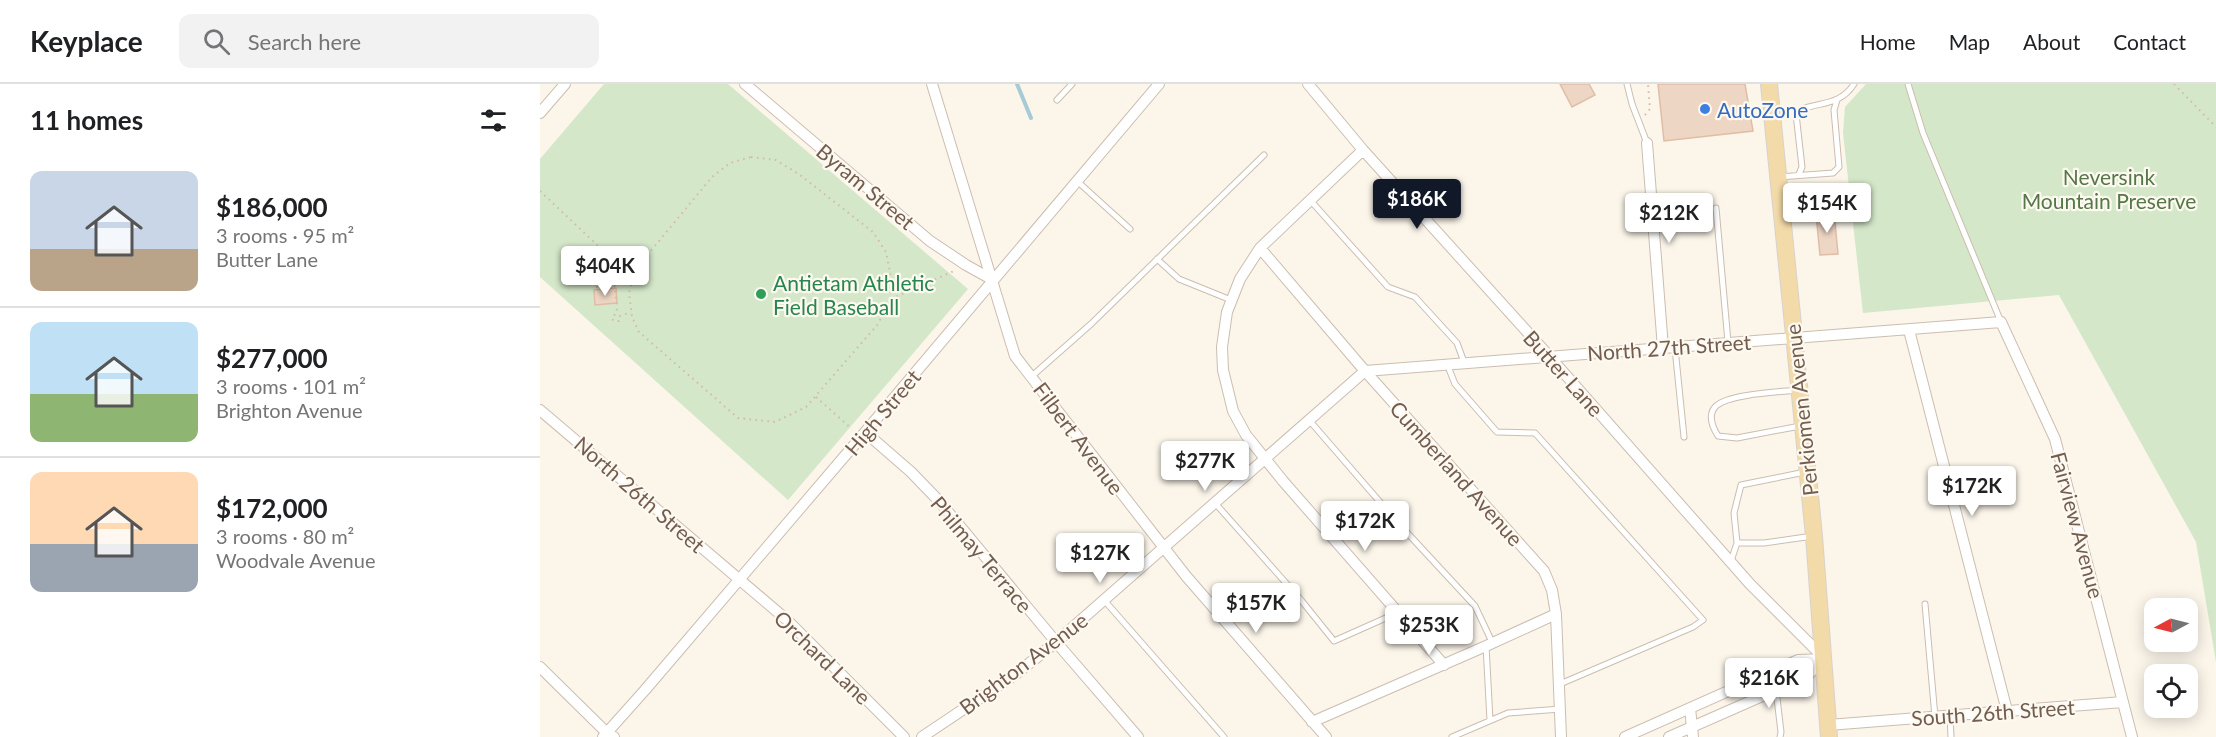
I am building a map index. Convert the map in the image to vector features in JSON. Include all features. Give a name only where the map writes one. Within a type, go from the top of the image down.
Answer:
[{"type":"main road","name":"Perkiomen Avenue","points":[[1769,84],[1814,536],[1828,731]]},
{"type":"street","points":[[540,113],[565,84]]},
{"type":"street","name":"Byram Street","points":[[745,84],[930,241],[993,280]]},
{"type":"street","name":"Filbert Avenue","points":[[932,84],[1015,356],[1163,547],[1326,737]]},
{"type":"street","name":"High Street","points":[[608,735],[739,580],[859,431],[993,280],[1159,84]]},
{"type":"street","name":"Butter Lane","points":[[1308,84],[1363,150],[1731,562],[1824,659]]},
{"type":"street","points":[[1647,143],[1663,348]]},
{"type":"street","points":[[1363,150],[1260,248],[1240,279],[1224,326],[1222,347],[1227,391],[1233,411],[1246,435],[1264,458],[1444,664]]},
{"type":"street","name":"Cumberland Avenue","points":[[1260,248],[1365,371],[1538,562],[1550,582],[1556,614],[1561,737]]},
{"type":"street","name":"North 27th Street","points":[[1365,371],[2001,322]]},
{"type":"street","name":"Fairview Avenue","points":[[2001,322],[2055,439],[2132,737]]},
{"type":"street","points":[[1909,330],[2007,711]]},
{"type":"street","name":"Brighton Avenue","points":[[922,737],[1016,674],[1056,642],[1365,371]]},
{"type":"street","name":"North 26th Street","points":[[540,410],[739,580]]},
{"type":"street","name":"Philmay Terrace","points":[[859,431],[912,472],[939,501],[1138,737]]},
{"type":"street","name":"Orchard Lane","points":[[739,580],[787,620],[904,737]]},
{"type":"street","points":[[1312,722],[1556,614]]},
{"type":"street","points":[[1669,737],[1693,732],[1776,690],[1801,682],[1824,659]]},
{"type":"street","points":[[1625,737],[1798,660],[1824,659]]},
{"type":"street","points":[[540,667],[554,678],[608,735]]},
{"type":"street","name":"South 26th Street","points":[[1828,731],[1935,717],[2123,702]]},
{"type":"street","points":[[1690,708],[1693,732]]},
{"type":"lane","points":[[1057,100],[1072,84]]},
{"type":"lane","points":[[1627,84],[1647,143]]},
{"type":"lane","points":[[1778,177],[1833,172],[1839,167],[1834,110],[1838,100],[1854,84]]},
{"type":"lane","points":[[1908,84],[1923,133],[2001,322]]},
{"type":"lane","points":[[1799,174],[1802,167],[1796,114],[1801,109],[1838,100]]},
{"type":"lane","points":[[1032,376],[1091,324],[1264,155]]},
{"type":"lane","points":[[1077,181],[1130,230]]},
{"type":"lane","points":[[1310,200],[1388,287],[1415,297],[1457,343],[1464,362]]},
{"type":"lane","points":[[1716,208],[1728,342]]},
{"type":"lane","points":[[1157,259],[1179,279],[1231,300]]},
{"type":"lane","points":[[1675,348],[1684,438]]},
{"type":"lane","points":[[1447,364],[1455,384],[1497,432],[1534,433],[1703,620],[1694,627],[1560,684]]},
{"type":"lane","points":[[1798,390],[1752,394],[1725,401],[1716,406],[1711,413],[1712,426],[1718,436],[1737,438],[1802,426]]},
{"type":"lane","points":[[1309,420],[1399,524],[1475,606],[1490,645],[1490,720]]},
{"type":"lane","points":[[1731,562],[1737,543],[1734,513],[1741,485],[1807,472]]},
{"type":"lane","points":[[1215,502],[1334,641],[1399,612]]},
{"type":"lane","points":[[1737,543],[1764,543],[1814,536]]},
{"type":"lane","points":[[1104,600],[1224,737]]},
{"type":"lane","points":[[1925,604],[1935,717]]},
{"type":"lane","points":[[1776,690],[1780,737]]},
{"type":"lane","points":[[1452,737],[1508,712],[1561,709]]},
{"type":"lane","points":[[1950,716],[1951,737]]},
{"type":"path","points":[[1648,84],[1650,109]]},
{"type":"path","points":[[2174,84],[2216,127]]},
{"type":"path","points":[[751,157],[776,160],[800,175],[873,232],[886,252],[891,299],[878,324],[816,397],[806,407],[775,422],[738,418],[639,332],[631,312],[629,293],[633,279],[635,270],[641,262],[712,177],[730,163],[751,157]]},
{"type":"path","points":[[540,191],[633,279]]},
{"type":"path","points":[[891,299],[966,265]]},
{"type":"path","points":[[603,276],[611,277],[612,286],[615,286],[616,311],[612,319],[619,321],[621,316],[631,312]]},
{"type":"path","points":[[596,287],[612,286]]},
{"type":"path","points":[[816,397],[859,431]]},
{"type":"green space","points":[[604,84],[728,84],[968,289],[788,500],[540,277],[540,159]]},
{"type":"green space","name":"Neversink Mountain Preserve","points":[[1866,84],[2216,84],[2216,662],[2196,542],[2059,295],[1863,313],[1843,133],[1845,107]]},
{"type":"building","points":[[1560,84],[1589,84],[1595,95],[1572,107]]},
{"type":"building","name":"AutoZone","points":[[1658,84],[1745,84],[1753,131],[1664,141]]},
{"type":"building","points":[[1834,212],[1838,254],[1820,255],[1816,214]]},
{"type":"building","points":[[616,288],[617,303],[595,305],[594,290]]},
{"type":"waterway","points":[[1017,84],[1031,118]]},
{"type":"place","name":"AutoZone","points":[[1705,109]]},
{"type":"place","name":"Antietam Athletic Field Baseball","points":[[761,294]]}]
